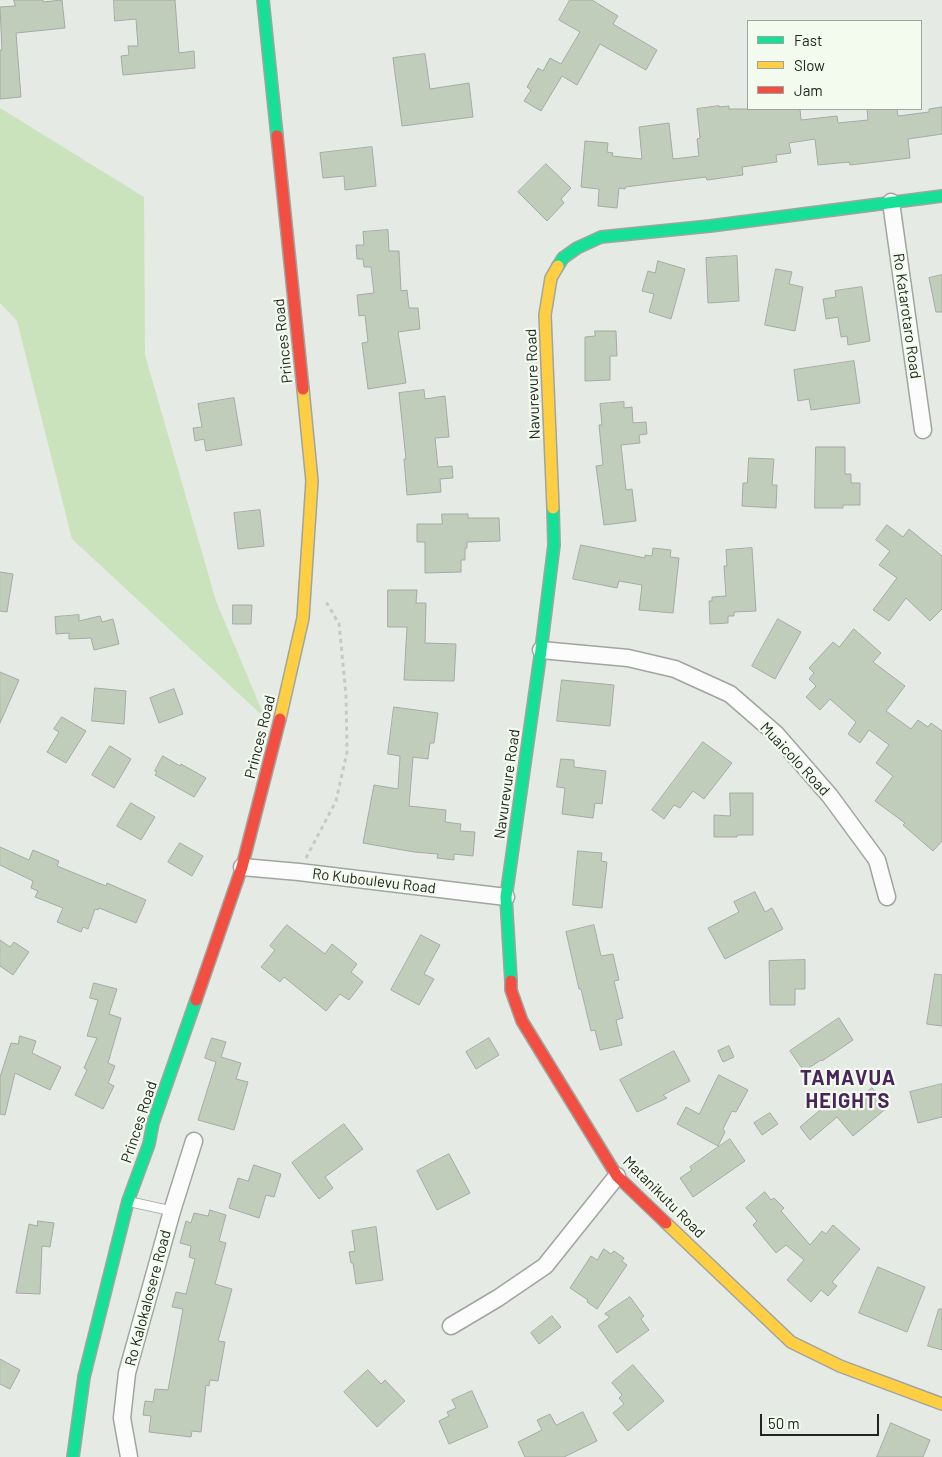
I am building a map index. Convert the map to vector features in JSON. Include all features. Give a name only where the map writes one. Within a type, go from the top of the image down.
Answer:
[{"type":"street","name":"Princes Road","points":[[73,1457],[84,1377],[128,1201],[149,1144],[153,1123],[242,867],[273,750],[303,618],[312,481],[263,0]]},
{"type":"street","name":"Navurevure Road","points":[[506,897],[554,545],[546,315],[551,278],[563,258],[577,248],[601,237],[710,226],[942,196]]},
{"type":"street","name":"Ro Katarotaro Road","points":[[892,202],[923,430]]},
{"type":"street","name":"Muaicolo Road","points":[[541,650],[628,658],[675,669],[730,694],[776,734],[830,796],[877,860],[887,896]]},
{"type":"street","name":"Ro Kuboulevu Road","points":[[242,867],[506,897]]},
{"type":"street","name":"Matanikutu Road","points":[[506,897],[511,990],[522,1021],[617,1176],[791,1342],[840,1366],[942,1404]]},
{"type":"street","name":"Ro Kalokalosere Road","points":[[129,1457],[122,1418],[127,1373],[172,1211],[194,1141]]},
{"type":"street","points":[[451,1326],[498,1298],[545,1266],[617,1176]]},
{"type":"lane","points":[[128,1201],[172,1211]]},
{"type":"path","points":[[299,872],[336,801],[347,752],[346,695],[339,624],[325,600]]},
{"type":"green space","points":[[0,108],[144,197],[145,355],[216,601],[265,718],[72,539],[17,321],[0,303]]},
{"type":"building","points":[[14,0],[43,0],[43,2],[62,0],[65,28],[16,33],[21,97],[0,99],[0,50],[2,50],[0,7],[15,6]]},
{"type":"building","points":[[114,0],[175,0],[179,53],[194,51],[195,68],[123,75],[121,56],[129,55],[128,46],[138,46],[136,19],[115,21]]},
{"type":"building","points":[[570,0],[592,0],[618,16],[613,24],[657,50],[646,70],[600,44],[577,85],[562,76],[541,111],[524,101],[531,90],[527,87],[538,68],[543,71],[550,58],[561,64],[580,32],[559,20]]},
{"type":"building","points":[[425,54],[430,89],[469,83],[473,117],[402,126],[393,58]]},
{"type":"building","points":[[729,106],[729,109],[800,110],[801,120],[837,116],[838,123],[868,120],[867,110],[897,110],[898,116],[929,112],[929,109],[942,107],[942,134],[908,139],[910,158],[850,165],[849,162],[818,165],[815,139],[789,143],[791,153],[776,155],[777,162],[742,167],[743,175],[707,180],[706,177],[625,187],[625,189],[619,188],[617,208],[598,206],[599,189],[581,187],[585,141],[608,143],[607,152],[613,153],[612,156],[642,159],[639,127],[669,123],[673,159],[699,156],[697,139],[700,138],[697,109]]},
{"type":"building","points":[[372,147],[376,186],[345,190],[344,176],[323,178],[320,153]]},
{"type":"building","points":[[546,164],[571,188],[561,199],[564,203],[547,221],[518,192]]},
{"type":"building","points":[[388,230],[389,251],[399,251],[401,291],[407,290],[409,308],[418,308],[420,329],[398,332],[406,383],[368,389],[362,343],[368,342],[365,315],[359,316],[357,295],[374,293],[371,267],[364,267],[363,259],[357,259],[356,245],[364,245],[363,232]]},
{"type":"building","points":[[737,256],[739,301],[708,303],[706,258]]},
{"type":"building","points":[[658,261],[685,269],[671,319],[649,312],[654,294],[642,291],[648,271],[655,273]]},
{"type":"building","points":[[776,269],[792,272],[789,284],[803,287],[795,331],[765,325]]},
{"type":"building","points":[[942,275],[942,312],[936,312],[929,278]]},
{"type":"building","points":[[862,287],[870,341],[848,345],[847,336],[841,337],[838,317],[826,319],[823,299],[836,297],[835,291]]},
{"type":"building","points":[[595,331],[616,331],[617,356],[610,356],[610,380],[585,381],[585,337],[595,336]]},
{"type":"building","points":[[854,361],[860,403],[811,410],[809,399],[798,401],[794,370]]},
{"type":"building","points":[[424,390],[425,399],[445,396],[449,437],[435,438],[438,467],[452,466],[453,478],[440,479],[441,492],[407,495],[404,459],[406,459],[399,393]]},
{"type":"building","points":[[234,398],[242,445],[206,451],[204,439],[195,441],[193,428],[202,427],[198,404]]},
{"type":"building","points":[[624,402],[624,408],[632,407],[633,423],[646,422],[647,434],[639,435],[640,443],[621,445],[626,490],[632,489],[636,521],[604,525],[596,466],[603,465],[599,425],[602,425],[600,404]]},
{"type":"building","points":[[816,447],[845,447],[845,474],[851,474],[851,483],[860,483],[860,505],[843,505],[843,508],[815,508]]},
{"type":"building","points":[[749,458],[774,459],[772,485],[777,485],[776,508],[742,506],[743,483],[747,483]]},
{"type":"building","points":[[260,510],[264,546],[238,549],[234,513]]},
{"type":"building","points":[[442,514],[468,514],[468,518],[499,518],[500,541],[467,542],[465,560],[461,560],[461,572],[425,573],[425,542],[417,542],[417,524],[442,524]]},
{"type":"building","points":[[887,525],[903,537],[909,529],[942,556],[942,609],[930,621],[906,598],[889,621],[873,610],[897,578],[879,565],[890,551],[876,540]]},
{"type":"building","points":[[581,545],[645,558],[645,555],[652,556],[653,548],[671,550],[670,557],[679,558],[673,613],[639,610],[642,585],[619,581],[617,588],[573,579]]},
{"type":"building","points":[[752,548],[756,611],[734,612],[734,616],[728,616],[728,623],[710,624],[709,601],[712,601],[712,597],[726,596],[724,566],[727,566],[726,550]]},
{"type":"building","points":[[0,572],[13,574],[7,612],[0,611]]},
{"type":"building","points":[[388,590],[417,590],[416,603],[426,603],[425,643],[456,644],[454,681],[404,680],[407,627],[388,627]]},
{"type":"building","points":[[233,605],[252,605],[251,624],[233,624]]},
{"type":"building","points":[[79,615],[79,621],[100,616],[102,622],[113,619],[119,644],[94,650],[91,638],[69,639],[69,633],[56,634],[55,617]]},
{"type":"building","points":[[778,619],[801,632],[775,679],[752,666]]},
{"type":"building","points":[[854,629],[881,653],[873,662],[905,686],[886,711],[911,729],[918,720],[928,727],[931,723],[942,731],[942,841],[933,851],[903,825],[905,823],[875,801],[893,776],[876,763],[889,745],[869,730],[860,743],[848,734],[856,722],[830,699],[820,710],[806,697],[816,686],[809,679],[814,673],[809,668],[833,642],[839,647]]},
{"type":"building","points":[[0,672],[19,680],[0,723]]},
{"type":"building","points":[[562,680],[614,685],[610,726],[557,721]]},
{"type":"building","points":[[95,688],[126,691],[124,724],[92,721]]},
{"type":"building","points":[[174,689],[183,714],[159,723],[150,698]]},
{"type":"building","points":[[394,707],[438,713],[434,743],[430,743],[428,759],[413,757],[409,806],[446,810],[445,822],[461,824],[460,831],[475,832],[473,856],[454,854],[454,860],[437,858],[438,854],[414,852],[363,843],[374,785],[398,789],[400,756],[388,754]]},
{"type":"building","points":[[62,717],[86,731],[66,763],[47,752],[59,732],[54,729]]},
{"type":"building","points":[[703,742],[732,763],[704,799],[693,791],[680,808],[674,805],[664,819],[652,810]]},
{"type":"building","points":[[110,746],[131,759],[114,788],[92,775]]},
{"type":"building","points":[[163,756],[206,778],[194,797],[155,775],[157,772],[155,771]]},
{"type":"building","points":[[561,759],[574,760],[574,767],[606,771],[602,804],[595,803],[593,818],[562,814],[565,788],[557,787]]},
{"type":"building","points":[[730,793],[753,793],[753,835],[714,837],[714,815],[730,816]]},
{"type":"building","points":[[131,803],[155,817],[141,840],[117,826]]},
{"type":"building","points":[[180,843],[203,856],[192,876],[168,862]]},
{"type":"building","points":[[0,847],[29,860],[33,850],[59,861],[57,866],[106,886],[107,883],[146,900],[136,923],[99,908],[98,910],[95,909],[88,929],[83,927],[81,932],[57,922],[63,908],[35,897],[38,891],[31,888],[33,881],[0,865]]},
{"type":"building","points":[[578,851],[602,853],[601,861],[607,862],[602,908],[573,905]]},
{"type":"building","points":[[755,892],[765,912],[772,908],[783,929],[725,959],[708,928],[739,912],[734,902]]},
{"type":"building","points":[[287,925],[325,954],[332,944],[357,964],[351,972],[363,982],[349,1000],[340,994],[326,1011],[284,977],[280,982],[261,967],[275,950],[270,946]]},
{"type":"building","points":[[594,925],[601,956],[613,954],[619,980],[614,981],[623,1018],[616,1020],[622,1045],[600,1050],[595,1030],[591,1031],[566,932]]},
{"type":"building","points":[[421,935],[440,945],[424,974],[434,979],[419,1005],[391,990]]},
{"type":"building","points":[[0,940],[10,947],[14,942],[29,952],[13,975],[0,966]]},
{"type":"building","points":[[805,960],[805,989],[795,989],[795,1005],[770,1005],[769,961]]},
{"type":"building","points":[[935,974],[942,975],[942,1026],[927,1024]]},
{"type":"building","points":[[94,983],[117,989],[109,1014],[121,1018],[108,1063],[115,1066],[108,1083],[114,1086],[103,1109],[75,1095],[87,1070],[84,1068],[97,1038],[87,1036],[98,1000],[90,998]]},
{"type":"building","points":[[839,1018],[853,1040],[804,1071],[790,1051]]},
{"type":"building","points":[[20,1036],[36,1041],[32,1053],[61,1067],[50,1090],[15,1073],[5,1115],[0,1114],[0,1077],[11,1043],[18,1044]]},
{"type":"building","points":[[212,1038],[226,1042],[221,1057],[241,1063],[236,1079],[248,1082],[234,1130],[198,1120],[216,1062],[205,1058]]},
{"type":"building","points":[[489,1038],[499,1055],[476,1069],[466,1052]]},
{"type":"building","points":[[729,1046],[734,1057],[723,1062],[718,1051]]},
{"type":"building","points":[[674,1051],[690,1081],[663,1095],[667,1098],[637,1112],[620,1080]]},
{"type":"building","points":[[719,1075],[748,1090],[736,1112],[732,1111],[723,1129],[725,1132],[718,1146],[677,1124],[686,1107],[699,1114]]},
{"type":"building","points":[[942,1084],[942,1117],[918,1123],[910,1092]]},
{"type":"building","points":[[872,1088],[888,1107],[853,1136],[837,1117],[810,1140],[800,1127],[843,1091],[853,1103]]},
{"type":"building","points":[[770,1113],[778,1124],[762,1135],[754,1123]]},
{"type":"building","points":[[344,1124],[363,1149],[325,1177],[333,1188],[319,1199],[292,1163]]},
{"type":"building","points":[[730,1139],[745,1161],[693,1197],[680,1178],[692,1170],[690,1167]]},
{"type":"building","points":[[449,1154],[470,1193],[437,1210],[417,1171]]},
{"type":"building","points":[[254,1165],[281,1174],[274,1197],[266,1195],[259,1218],[229,1208],[238,1178],[248,1181]]},
{"type":"building","points":[[765,1192],[771,1200],[774,1198],[784,1208],[781,1211],[810,1245],[822,1231],[826,1234],[833,1225],[860,1249],[832,1282],[837,1286],[828,1296],[821,1290],[811,1302],[787,1280],[804,1260],[786,1245],[776,1253],[753,1225],[757,1221],[746,1208]]},
{"type":"building","points":[[210,1210],[226,1215],[219,1241],[226,1243],[215,1284],[232,1289],[218,1341],[225,1342],[218,1381],[210,1380],[209,1386],[206,1385],[201,1432],[192,1431],[191,1437],[149,1432],[151,1416],[143,1415],[145,1401],[153,1402],[155,1389],[168,1390],[183,1309],[172,1307],[176,1292],[186,1294],[195,1259],[189,1257],[191,1246],[180,1243],[186,1221],[191,1223],[194,1213],[208,1216]]},
{"type":"building","points":[[38,1221],[54,1223],[50,1247],[42,1246],[40,1294],[16,1293],[29,1224],[37,1226]]},
{"type":"building","points":[[376,1227],[383,1280],[356,1284],[353,1263],[351,1263],[349,1252],[355,1251],[352,1231]]},
{"type":"building","points":[[604,1249],[611,1254],[614,1251],[624,1258],[622,1261],[627,1265],[597,1309],[587,1302],[588,1300],[570,1288],[591,1256],[597,1260]]},
{"type":"building","points":[[878,1267],[925,1287],[907,1332],[859,1313]]},
{"type":"building","points":[[630,1297],[644,1316],[641,1319],[649,1330],[617,1353],[598,1326],[610,1317],[605,1314]]},
{"type":"building","points":[[939,1309],[942,1309],[942,1350],[928,1346]]},
{"type":"building","points":[[552,1316],[561,1327],[539,1344],[531,1333]]},
{"type":"building","points":[[0,1359],[20,1370],[10,1389],[0,1384]]},
{"type":"building","points":[[633,1365],[664,1401],[628,1431],[613,1413],[624,1404],[619,1398],[622,1395],[612,1383]]},
{"type":"building","points":[[368,1370],[381,1384],[385,1380],[405,1401],[377,1427],[344,1392]]},
{"type":"building","points":[[472,1391],[488,1427],[449,1444],[439,1421],[449,1416],[447,1412],[456,1408],[452,1400]]},
{"type":"building","points":[[583,1412],[597,1441],[564,1457],[525,1457],[518,1442],[542,1430],[537,1420],[550,1414],[556,1425]]},
{"type":"building","points":[[891,1423],[930,1440],[923,1457],[877,1457]]},
{"type":"traffic: fast","points":[[263,0],[277,136]]},
{"type":"traffic: fast","points":[[558,266],[563,258],[577,248],[601,237],[710,226],[942,196]]},
{"type":"traffic: fast","points":[[511,981],[506,897],[554,545],[553,508]]},
{"type":"traffic: fast","points":[[73,1457],[84,1377],[128,1201],[149,1144],[153,1123],[196,1000]]},
{"type":"traffic: slow","points":[[553,508],[545,315],[551,278],[558,266]]},
{"type":"traffic: slow","points":[[280,719],[303,618],[312,481],[303,389]]},
{"type":"traffic: slow","points":[[666,1223],[791,1342],[840,1366],[942,1404]]},
{"type":"traffic: jam","points":[[277,136],[303,389]]},
{"type":"traffic: jam","points":[[196,1000],[242,867],[280,719]]},
{"type":"traffic: jam","points":[[511,981],[511,990],[522,1021],[617,1176],[666,1223]]},
{"type":"district","name":"TAMAVUA HEIGHTS","points":[[848,1090]]}]
